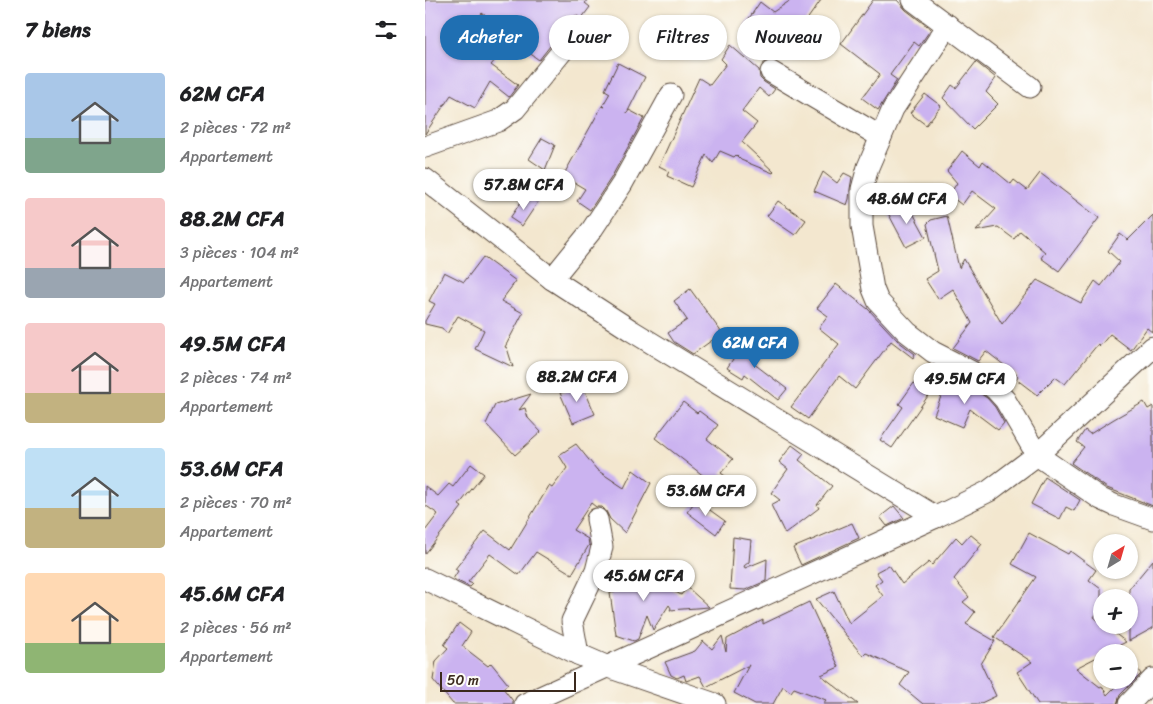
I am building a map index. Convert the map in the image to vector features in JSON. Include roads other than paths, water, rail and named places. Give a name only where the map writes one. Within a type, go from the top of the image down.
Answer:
[{"type":"street","points":[[913,0],[1030,86]]},
{"type":"street","points":[[948,25],[893,109],[868,167],[862,189],[862,226],[873,289],[878,301],[907,332],[933,352],[972,372],[995,389],[1005,400],[1037,455],[1101,499],[1153,519]]},
{"type":"street","points":[[425,147],[498,121],[515,109],[555,60]]},
{"type":"street","points":[[771,72],[881,137]]},
{"type":"street","points":[[553,279],[591,231],[622,184],[671,95]]},
{"type":"street","points":[[425,179],[553,279],[632,331],[936,517]]},
{"type":"street","points":[[525,704],[936,517],[989,490],[1037,455],[1153,347]]},
{"type":"street","points":[[578,654],[572,621],[596,571],[602,547],[597,519]]},
{"type":"street","points":[[425,580],[608,667],[715,704]]},
{"type":"street","points":[[1129,704],[1153,679]]}]
